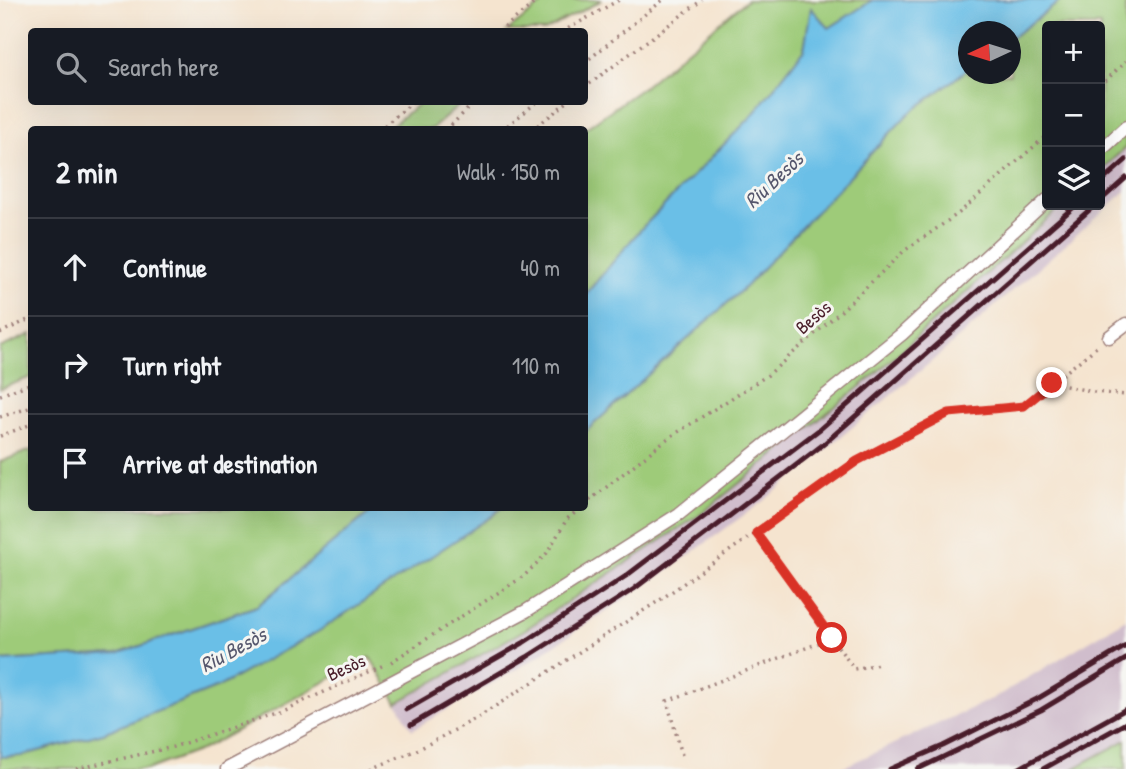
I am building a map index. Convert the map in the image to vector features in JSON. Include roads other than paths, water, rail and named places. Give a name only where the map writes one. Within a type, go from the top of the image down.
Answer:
[{"type":"lane","points":[[1104,147],[1126,127]]},
{"type":"lane","points":[[227,769],[526,611],[679,514],[902,334],[1042,205]]},
{"type":"lane","points":[[1109,337],[1126,324]]},
{"type":"water","name":"Riu Besòs","points":[[873,0],[1062,0],[1021,31],[1021,21],[958,21],[958,77],[907,115],[746,286],[588,429],[588,291],[641,229],[751,117],[804,49],[811,8],[829,28]]},
{"type":"water","name":"Riu Besòs","points":[[371,511],[498,511],[319,631],[218,687],[103,733],[21,756],[0,757],[0,661],[117,654],[257,606]]},
{"type":"railway","points":[[1105,179],[1126,160]]},
{"type":"railway","points":[[1105,197],[1126,178]]},
{"type":"railway","points":[[406,710],[523,643],[626,576],[820,429],[1070,210]]},
{"type":"railway","points":[[411,725],[527,657],[634,589],[825,443],[1089,210]]},
{"type":"railway","points":[[890,769],[1037,699],[1126,646]]},
{"type":"railway","points":[[918,769],[1041,710],[1126,659]]},
{"type":"railway","points":[[1018,769],[1126,709]]},
{"type":"railway","points":[[1043,769],[1126,723]]}]
